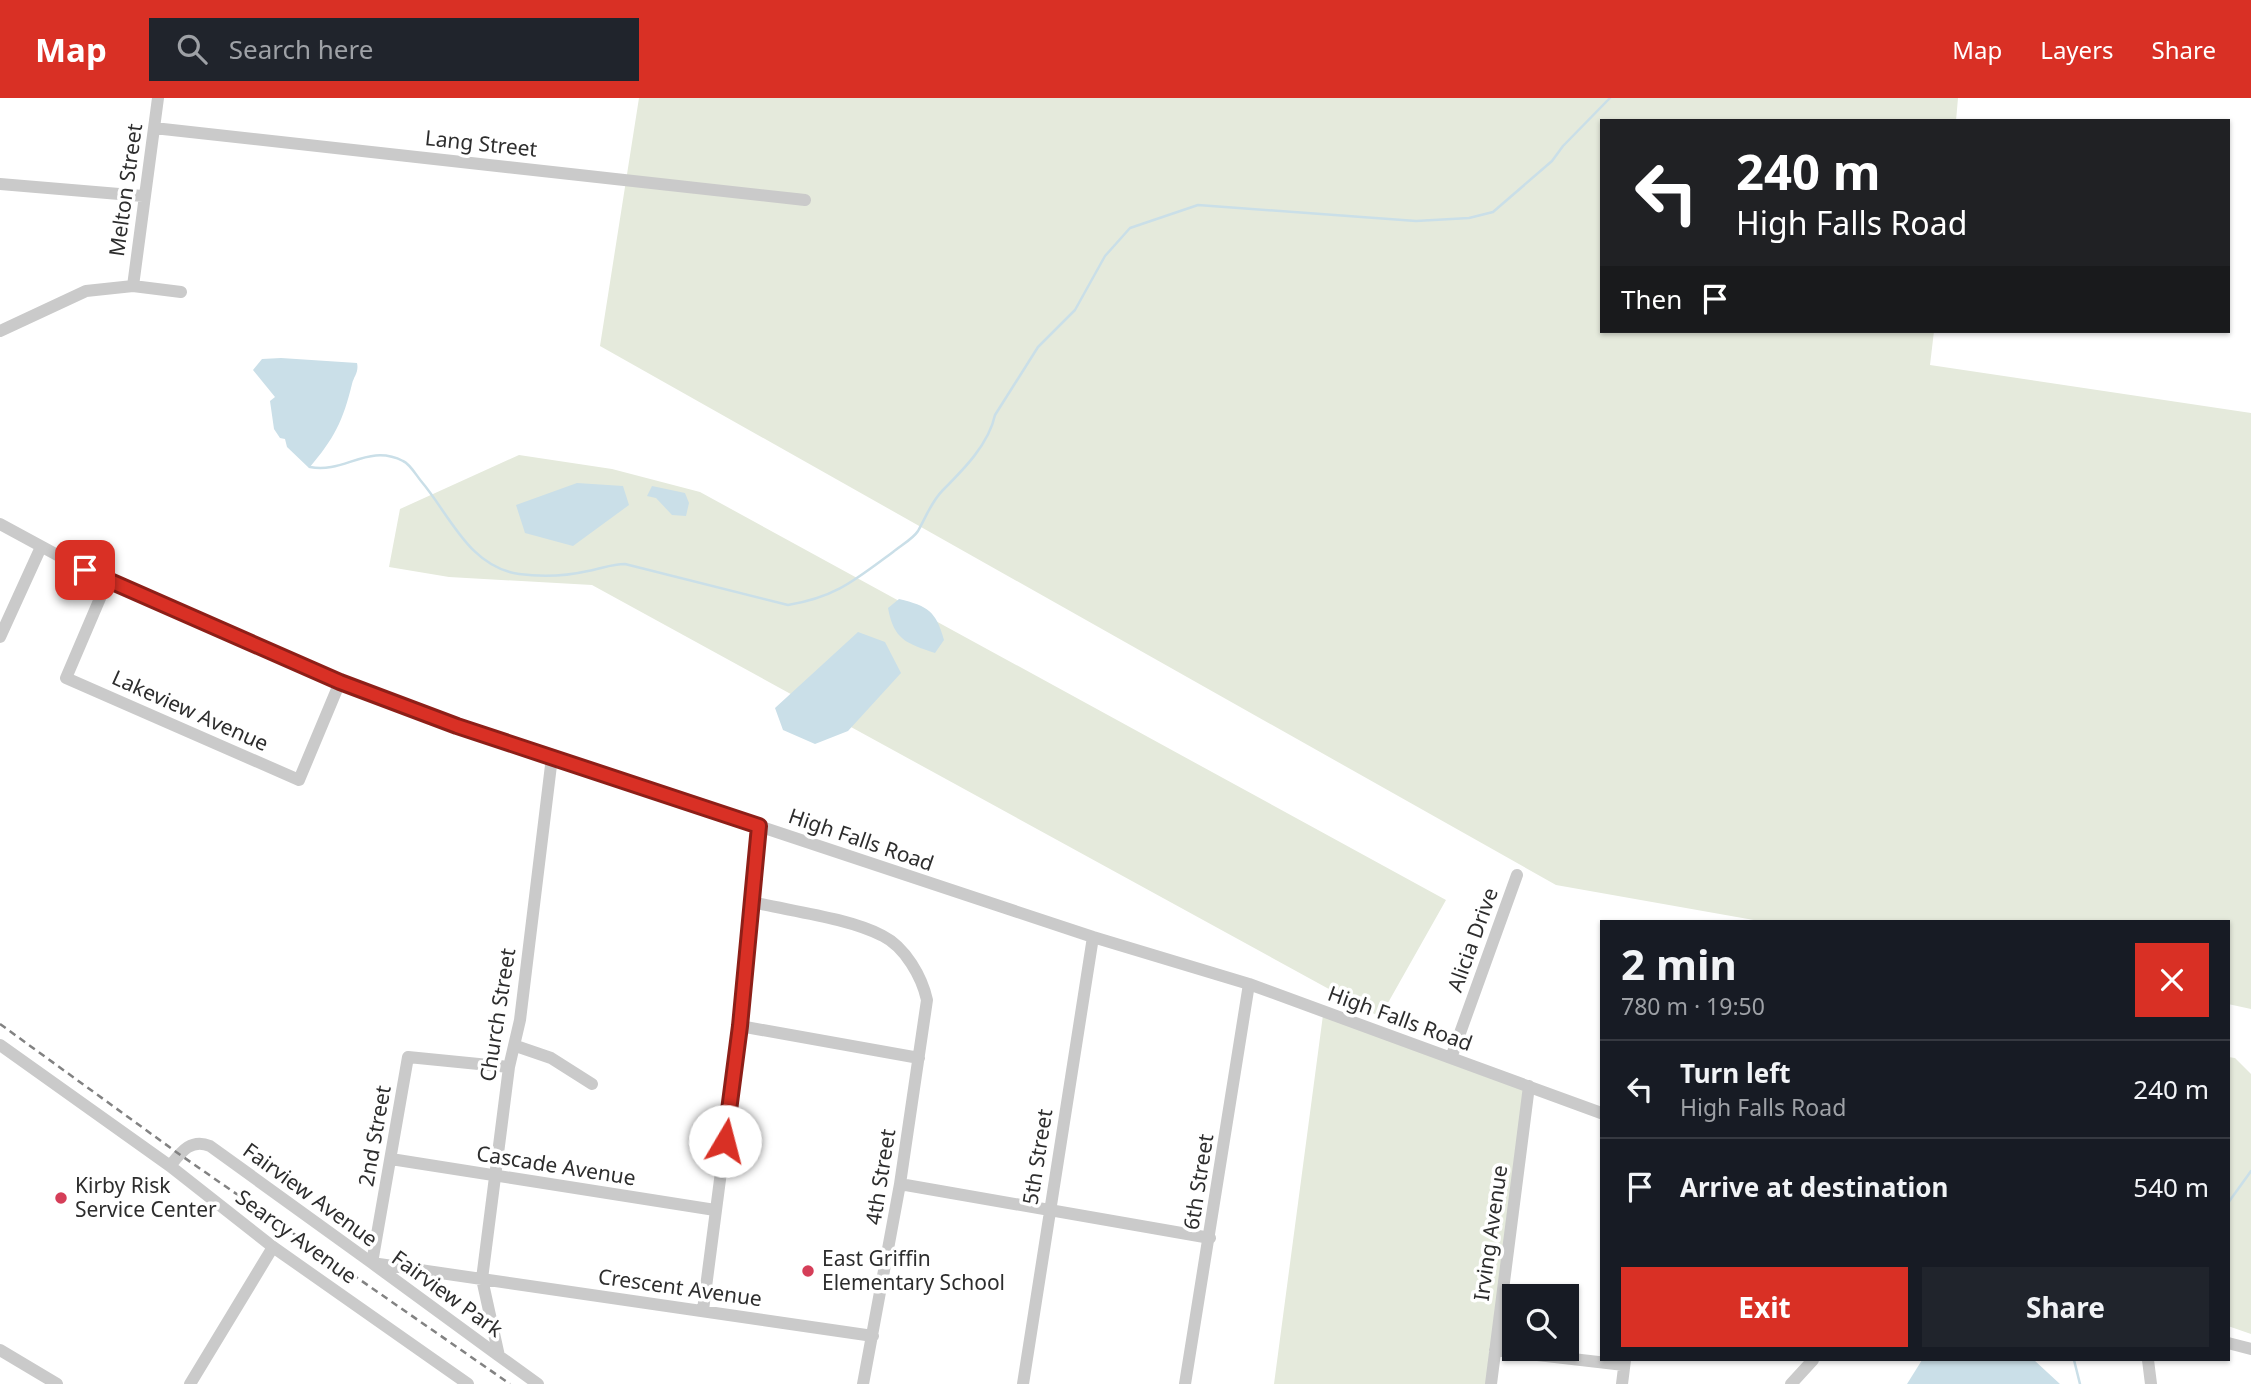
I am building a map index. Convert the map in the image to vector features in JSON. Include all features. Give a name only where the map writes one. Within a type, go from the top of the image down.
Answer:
[{"type":"street","name":"Melton Street","points":[[133,286],[158,98]]},
{"type":"street","name":"Lang Street","points":[[154,128],[805,200]]},
{"type":"street","points":[[0,184],[143,196]]},
{"type":"street","points":[[0,331],[86,291],[133,286],[181,292]]},
{"type":"street","name":"High Falls Road","points":[[0,524],[107,582],[340,682],[552,757],[1093,937],[1249,985],[1600,1113]]},
{"type":"street","points":[[1,633],[41,547]]},
{"type":"street","name":"Lakeview Avenue","points":[[107,582],[66,678],[299,780],[340,682]]},
{"type":"street","name":"Church Street","points":[[482,1279],[509,1068],[516,1046],[552,757]]},
{"type":"street","points":[[702,1310],[740,1026],[759,826]]},
{"type":"street","name":"Alicia Drive","points":[[1451,1058],[1517,875]]},
{"type":"street","name":"4th Street","points":[[752,902],[885,936],[901,951],[919,977],[927,1000],[900,1184],[863,1384]]},
{"type":"street","name":"5th Street","points":[[1023,1384],[1093,937]]},
{"type":"street","name":"6th Street","points":[[1185,1384],[1249,985]]},
{"type":"street","points":[[740,1026],[919,1058]]},
{"type":"street","name":"Searcy Avenue","points":[[0,1045],[170,1166],[272,1247],[468,1384]]},
{"type":"street","points":[[516,1046],[551,1058],[592,1084]]},
{"type":"street","name":"2nd Street","points":[[372,1263],[408,1057],[509,1068]]},
{"type":"street","name":"Irving Avenue","points":[[1491,1384],[1529,1086]]},
{"type":"street","name":"Fairview Avenue","points":[[170,1166],[187,1147],[196,1143],[210,1146],[372,1263],[482,1279]]},
{"type":"street","name":"Cascade Avenue","points":[[391,1159],[715,1210]]},
{"type":"street","points":[[900,1184],[1049,1207],[1210,1238]]},
{"type":"street","points":[[194,1383],[272,1247]]},
{"type":"street","name":"Fairview Park","points":[[372,1263],[499,1356]]},
{"type":"street","points":[[482,1279],[499,1356],[538,1384]]},
{"type":"street","name":"Crescent Avenue","points":[[482,1279],[873,1336]]},
{"type":"street","points":[[2230,1344],[2251,1349]]},
{"type":"street","points":[[0,1350],[57,1384]]},
{"type":"street","points":[[1495,1350],[1600,1360]]},
{"type":"street","points":[[1791,1384],[1812,1361]]},
{"type":"street","points":[[2148,1361],[2151,1384]]},
{"type":"street","points":[[1622,1384],[1624,1362]]},
{"type":"shaded area","points":[[639,98],[1958,98],[1956,119],[1600,119],[1600,333],[1934,333],[1930,365],[2251,413],[2251,1009],[2230,1004],[2230,920],[1754,920],[1556,885],[600,346]]},
{"type":"shaded area","points":[[519,455],[612,469],[700,492],[1446,900],[1380,1017],[592,585],[449,577],[389,567],[400,509]]},
{"type":"shaded area","points":[[1323,1015],[1528,1089],[1491,1384],[1274,1384]]},
{"type":"shaded area","points":[[2230,1057],[2235,1058],[2251,1074],[2251,1334],[2230,1327]]},
{"type":"water","points":[[262,359],[357,363],[357,371],[341,419],[325,448],[309,468],[287,447],[285,439],[280,438],[274,429],[270,401],[275,397],[253,370]]},
{"type":"water","points":[[577,483],[623,486],[629,505],[573,546],[525,533],[516,505]]},
{"type":"water","points":[[652,486],[685,493],[689,503],[686,516],[672,515],[656,498],[647,496]]},
{"type":"water","points":[[899,599],[924,607],[938,622],[944,640],[935,653],[909,643],[898,634],[888,608]]},
{"type":"water","points":[[858,632],[885,642],[901,673],[848,731],[815,744],[783,730],[775,708]]},
{"type":"water","points":[[1921,1361],[2035,1361],[2060,1384],[1907,1384]]},
{"type":"waterway","points":[[310,467],[334,466],[378,455],[403,461],[413,470],[462,538],[474,550],[487,561],[519,574],[554,576],[625,564],[788,605],[805,602],[844,586],[916,534],[935,500],[981,446],[995,415],[1038,347],[1075,310],[1105,256],[1130,228],[1198,205],[1416,221],[1469,218],[1493,212],[1552,161],[1610,98]]},
{"type":"waterway","points":[[2230,1200],[2251,1171]]},
{"type":"waterway","points":[[2074,1361],[2080,1384]]},
{"type":"railway","points":[[0,1024],[179,1154],[510,1384]]},
{"type":"place","name":"Kirby Risk Service Center","points":[[61,1198]]},
{"type":"place","name":"East Griffin Elementary School","points":[[808,1271]]},
{"type":"route","points":[[85,570],[107,582],[340,682],[457,726],[759,826],[740,1026],[725,1141]]}]
